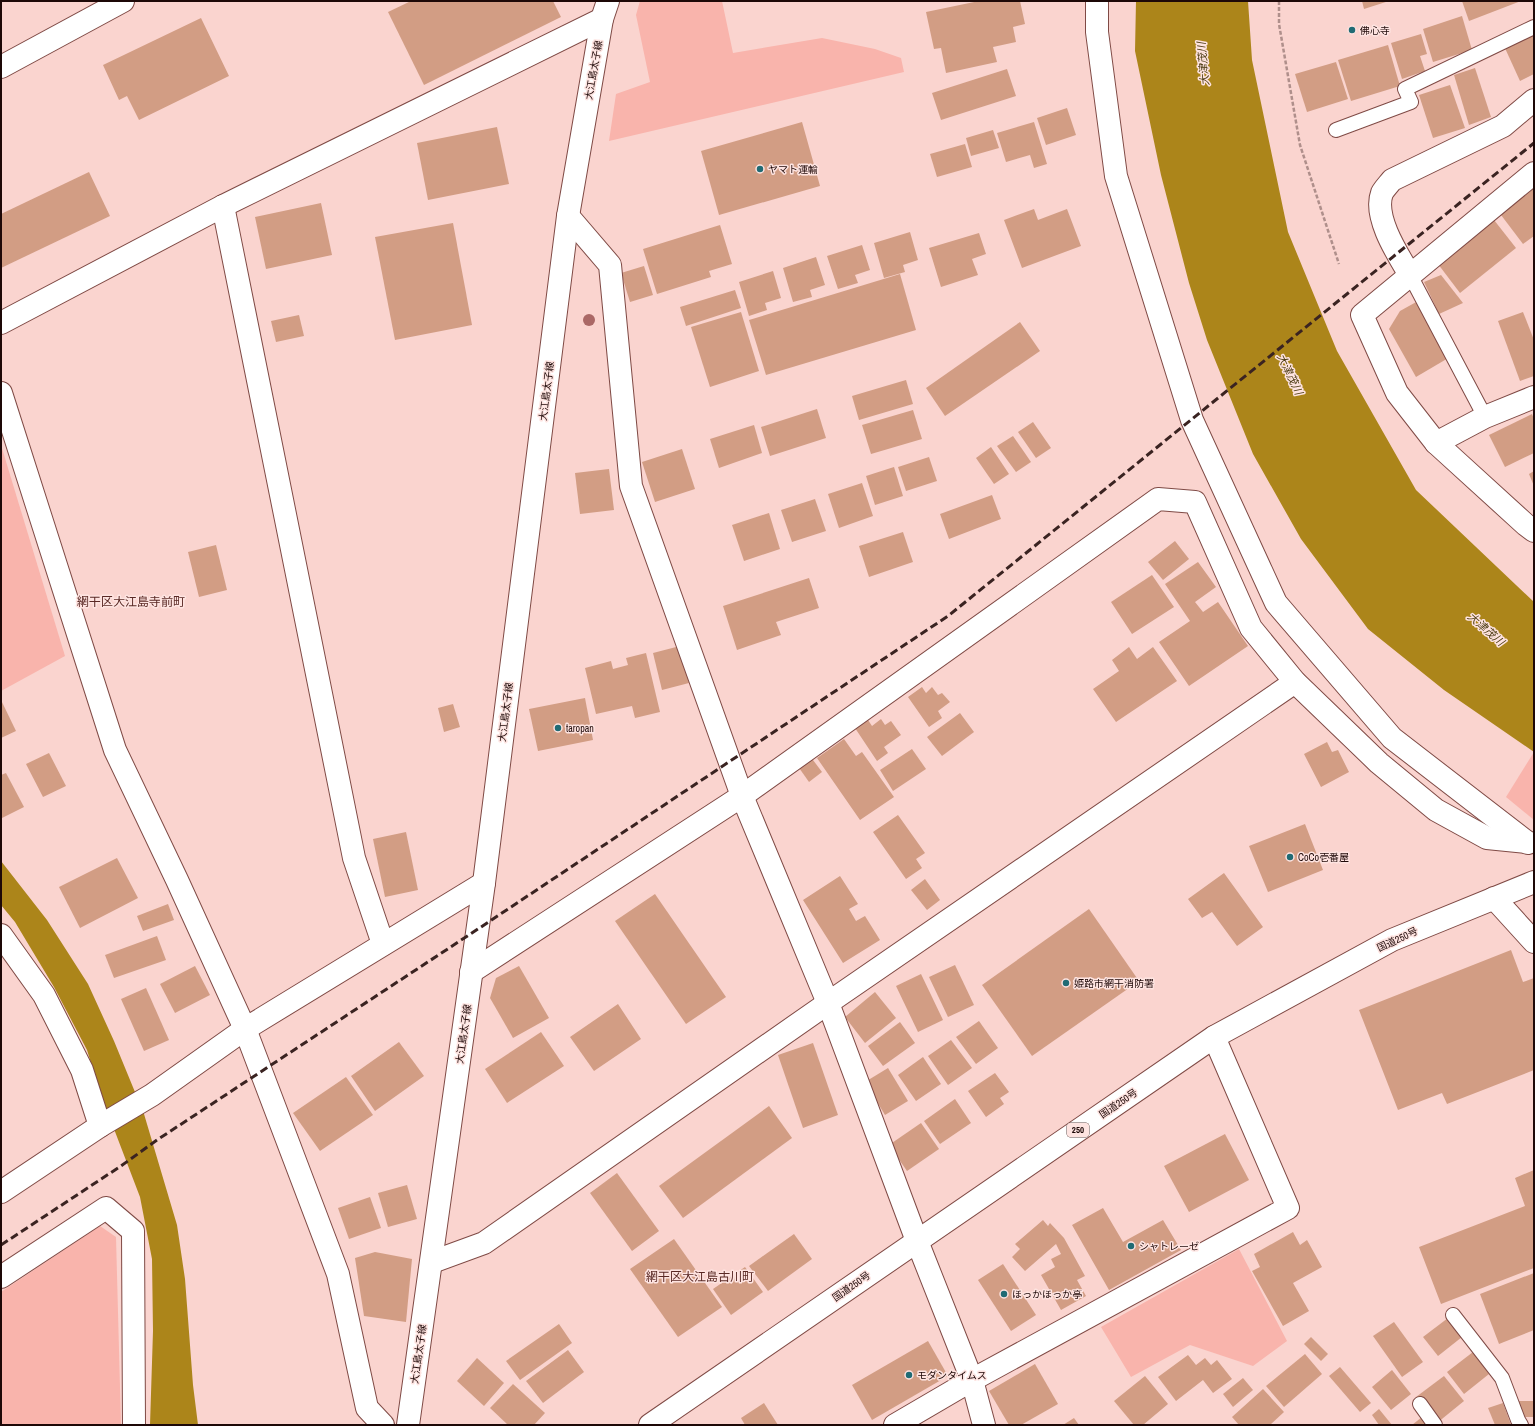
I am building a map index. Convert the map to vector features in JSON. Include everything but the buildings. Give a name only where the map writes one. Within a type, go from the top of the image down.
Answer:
[{"type":"main road","points":[[1,67],[124,1]]},
{"type":"main road","points":[[1097,1],[1097,32],[1116,176],[1192,420],[1276,603],[1392,738],[1531,844]]},
{"type":"main road","points":[[1,323],[223,206],[605,10]]},
{"type":"main road","name":"大江島太子線","points":[[408,1425],[484,883],[568,216],[605,10]]},
{"type":"main road","points":[[1410,275],[1387,236],[1380,205],[1382,192],[1392,180],[1502,126],[1534,100]]},
{"type":"main road","points":[[1534,173],[1362,315],[1397,393],[1436,443],[1534,531]]},
{"type":"main road","points":[[223,206],[354,858],[383,944]]},
{"type":"main road","points":[[568,216],[610,265],[631,486],[742,796],[828,1003],[917,1241],[972,1380],[984,1425]]},
{"type":"main road","points":[[1,393],[115,750],[177,880],[245,1029],[338,1274],[368,1408],[383,1425]]},
{"type":"main road","points":[[1436,443],[1485,418],[1534,397]]},
{"type":"main road","points":[[472,972],[742,796],[1158,499],[1195,502],[1251,628],[1295,682],[1379,763],[1436,810],[1486,838],[1531,844]]},
{"type":"main road","points":[[432,1262],[484,1243],[828,1003],[1295,682]]},
{"type":"main road","name":"国道250号","points":[[650,1425],[1214,1037],[1392,940],[1534,882]]},
{"type":"main road","points":[[1,1192],[100,1126],[152,1095],[245,1029],[484,883]]},
{"type":"main road","points":[[1494,898],[1534,942]]},
{"type":"main road","points":[[1,935],[44,995],[82,1070],[100,1126]]},
{"type":"main road","points":[[895,1425],[972,1380],[1288,1208],[1214,1037]]},
{"type":"main road","points":[[1,1277],[106,1208],[133,1231],[134,1425]]},
{"type":"lane","points":[[1336,130],[1411,102],[1405,89],[1534,27]]},
{"type":"lane","points":[[1410,275],[1485,418]]},
{"type":"lane","points":[[1453,1315],[1502,1378],[1517,1423]]},
{"type":"lane","points":[[1420,1404],[1435,1425]]},
{"type":"path","points":[[1279,1],[1279,24],[1300,145],[1339,264]]},
{"type":"shaded area","points":[[640,1],[722,1],[733,53],[822,38],[875,49],[901,58],[904,72],[609,141],[616,94],[650,82],[636,15]]},
{"type":"shaded area","points":[[1,445],[65,656],[1,691]]},
{"type":"shaded area","points":[[1534,752],[1534,820],[1506,797]]},
{"type":"shaded area","points":[[100,1226],[116,1237],[121,1425],[1,1425],[1,1292]]},
{"type":"shaded area","points":[[1239,1249],[1287,1341],[1253,1366],[1190,1345],[1131,1377],[1101,1327]]},
{"type":"water","name":"大津茂川","points":[[1136,1],[1248,1],[1252,60],[1288,232],[1337,351],[1416,490],[1534,602],[1534,752],[1444,690],[1368,629],[1301,539],[1253,454],[1207,340],[1189,283],[1161,175],[1135,51]]},
{"type":"water","points":[[1,861],[47,920],[88,984],[114,1041],[144,1114],[177,1225],[185,1279],[193,1385],[198,1425],[150,1425],[153,1331],[152,1259],[140,1197],[101,1095],[87,1050],[54,987],[15,922],[1,905]]},
{"type":"railway","points":[[1,1245],[948,616],[1534,143]]},
{"type":"place","name":"佛心寺","points":[[1352,30]]},
{"type":"place","name":"ヤマト運輸","points":[[760,169]]},
{"type":"place","name":"taropan","points":[[558,728]]},
{"type":"place","name":"CoCo壱番屋","points":[[1290,857]]},
{"type":"place","name":"姫路市網干消防署","points":[[1066,983]]},
{"type":"place","name":"シャトレーゼ","points":[[1131,1246]]},
{"type":"place","name":"ほっかほっか亭","points":[[1004,1294]]},
{"type":"place","name":"モダンタイムス","points":[[909,1375]]},
{"type":"district","name":"網干区大江島寺前町","points":[[131,602]]},
{"type":"district","name":"網干区大江島古川町","points":[[700,1277]]}]
